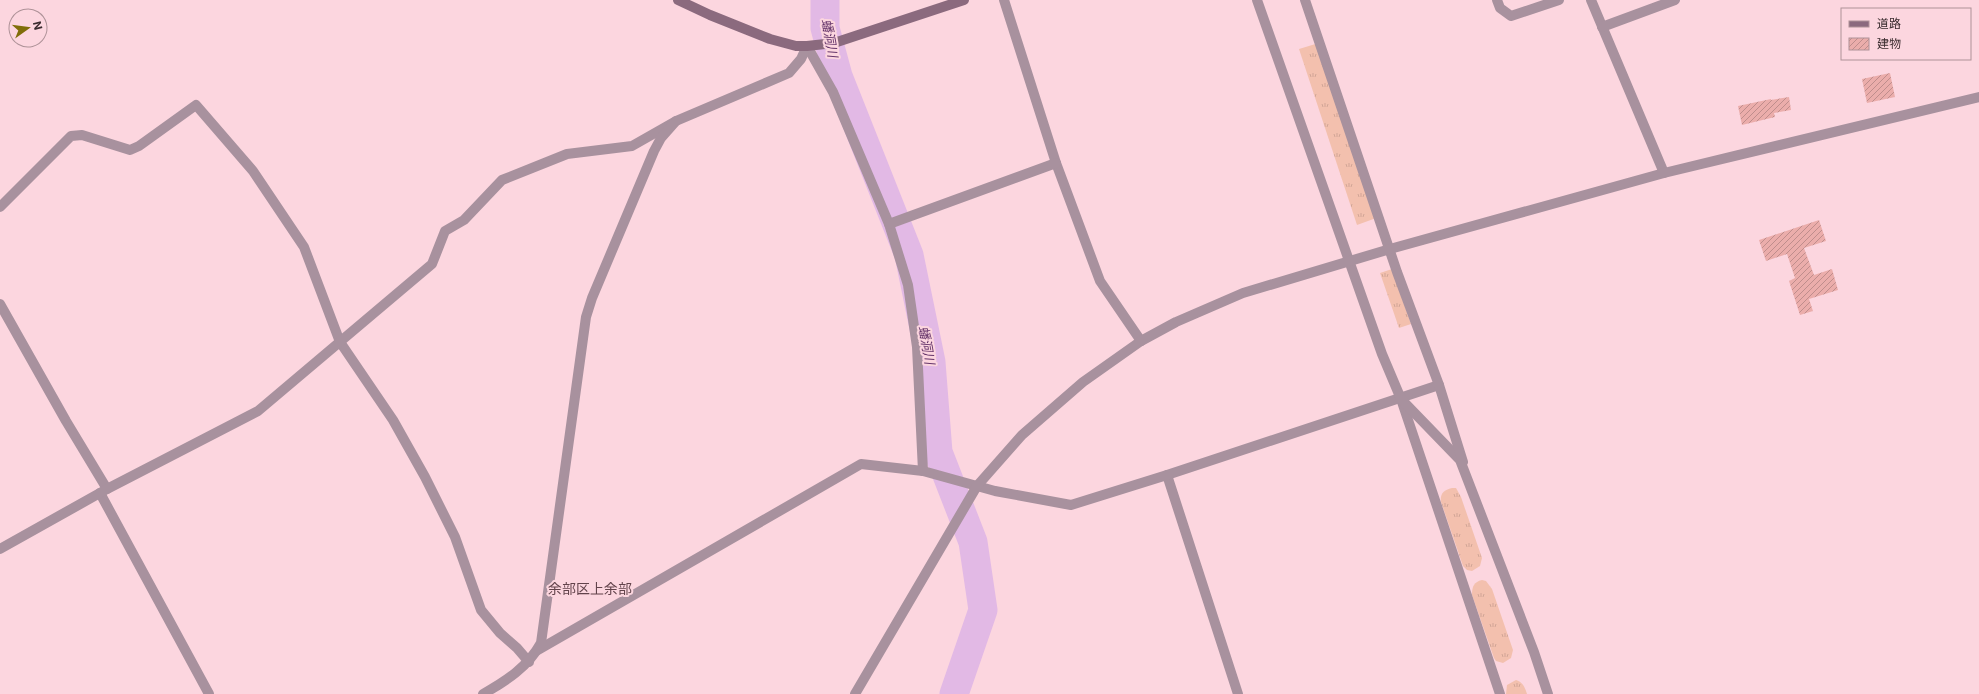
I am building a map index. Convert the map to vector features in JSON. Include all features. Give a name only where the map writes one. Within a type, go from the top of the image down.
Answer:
[{"type":"main road","points":[[678,0],[710,15],[770,39],[796,46],[819,46],[834,43],[964,0]]},
{"type":"street","points":[[1004,0],[1056,163],[1100,281],[1141,341]]},
{"type":"street","points":[[1257,0],[1348,262],[1382,354],[1401,398],[1500,694]]},
{"type":"street","points":[[1305,0],[1390,249],[1439,385],[1476,502]]},
{"type":"street","points":[[1497,0],[1500,8],[1511,16],[1558,0]]},
{"type":"street","points":[[1591,0],[1664,173]]},
{"type":"street","points":[[1602,27],[1675,0]]},
{"type":"street","points":[[0,549],[104,491],[258,411],[432,264],[445,231],[464,220],[502,180],[567,154],[632,146],[676,121],[789,73],[801,59],[807,46]]},
{"type":"street","points":[[807,46],[833,92],[889,224],[908,285],[917,347],[923,471]]},
{"type":"street","points":[[855,694],[977,486],[1000,457],[1044,414],[1083,382],[1141,341],[1183,318],[1243,293],[1390,249],[1664,173],[1979,97]]},
{"type":"street","points":[[0,207],[71,136],[82,135],[130,150],[138,146],[196,105],[253,171],[304,247],[340,342],[393,420],[425,477],[455,537],[481,610],[500,633],[517,648],[528,662]]},
{"type":"street","points":[[483,694],[505,681],[528,662],[538,650],[541,643],[545,625],[586,317],[646,168],[661,138],[676,121]]},
{"type":"street","points":[[889,224],[1056,163]]},
{"type":"street","points":[[0,304],[104,491],[209,694]]},
{"type":"street","points":[[538,650],[861,464],[923,471],[996,491],[1071,505],[1167,475],[1439,385]]},
{"type":"street","points":[[1401,398],[1460,460],[1534,652],[1548,694]]},
{"type":"street","points":[[1167,475],[1238,694]]},
{"type":"green space","points":[[1322,42],[1379,217],[1357,225],[1299,49]]},
{"type":"green space","points":[[1392,269],[1411,324],[1399,328],[1380,273]]},
{"type":"green space","points":[[1452,488],[1456,488],[1461,497],[1482,558],[1480,566],[1472,571],[1467,570],[1463,566],[1441,502],[1443,493]]},
{"type":"green space","points":[[1482,580],[1486,581],[1492,589],[1513,650],[1511,658],[1503,663],[1496,661],[1494,658],[1472,595],[1474,585]]},
{"type":"green space","points":[[1516,680],[1522,684],[1527,694],[1506,694],[1507,685]]},
{"type":"building","points":[[1890,73],[1895,97],[1867,103],[1862,79]]},
{"type":"building","points":[[1789,97],[1791,110],[1774,113],[1775,117],[1742,125],[1738,106]]},
{"type":"building","points":[[1819,220],[1826,241],[1804,248],[1814,275],[1832,269],[1838,290],[1809,299],[1813,311],[1800,315],[1789,281],[1795,278],[1787,254],[1766,261],[1759,240]]},
{"type":"waterway","name":"蟠洞川","points":[[825,0],[825,28],[838,76],[909,255],[931,362],[938,452],[973,542],[983,610],[954,694]]},
{"type":"district","name":"余部区上余部","points":[[590,589]]}]
